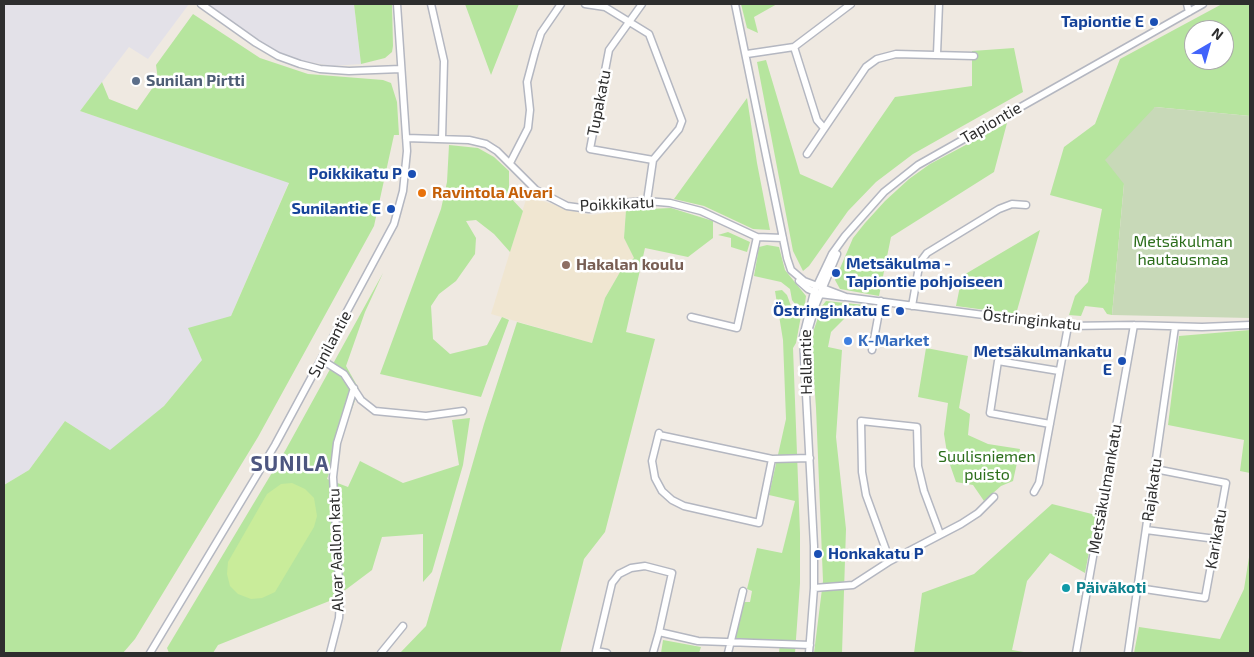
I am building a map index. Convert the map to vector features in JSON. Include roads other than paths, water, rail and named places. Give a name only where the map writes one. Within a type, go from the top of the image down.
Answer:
[{"type":"street","points":[[201,4],[256,43],[278,56],[300,64],[320,69],[349,71],[401,69]]},
{"type":"street","name":"Sunilantie","points":[[150,653],[275,446],[394,224],[403,191],[406,138],[397,4]]},
{"type":"street","points":[[431,4],[444,61],[442,138]]},
{"type":"street","points":[[510,162],[528,128],[530,118],[527,82],[534,52],[541,33],[561,4]]},
{"type":"street","points":[[586,4],[606,5],[649,34],[682,121],[679,129],[653,160],[647,201]]},
{"type":"street","name":"Tupakatu","points":[[642,4],[609,50],[590,149],[653,160]]},
{"type":"street","points":[[735,4],[747,54],[783,238],[792,270],[802,284],[819,290]]},
{"type":"street","points":[[747,54],[794,47],[851,4]]},
{"type":"street","points":[[937,54],[939,4]]},
{"type":"street","points":[[1187,4],[1189,12]]},
{"type":"street","name":"Tapiontie","points":[[819,290],[851,229],[884,192],[918,165],[1203,4]]},
{"type":"street","points":[[794,47],[817,120],[824,128]]},
{"type":"street","points":[[807,154],[866,67],[877,60],[896,54],[974,56]]},
{"type":"street","name":"Poikkikatu","points":[[406,138],[469,140],[486,144],[498,151],[510,162],[536,190],[567,206],[589,209],[620,203],[647,201],[670,203],[701,211],[757,237],[783,238]]},
{"type":"street","points":[[912,306],[919,266],[927,253],[999,209],[1012,204],[1026,205]]},
{"type":"street","points":[[692,318],[737,328],[757,237]]},
{"type":"street","name":"Östringinkatu","points":[[819,290],[846,297],[1068,326],[1134,325],[1175,327],[1250,325]]},
{"type":"street","name":"Hallantie","points":[[809,653],[814,588],[810,458],[804,354],[808,330],[819,290]]},
{"type":"street","points":[[872,350],[881,302]]},
{"type":"street","name":"Metsäkulmankatu","points":[[1076,653],[1134,325]]},
{"type":"street","points":[[1034,492],[1040,483],[1068,326]]},
{"type":"street","name":"Rajakatu","points":[[1128,653],[1175,327]]},
{"type":"street","points":[[322,360],[344,374],[361,400],[375,410],[426,416],[464,411]]},
{"type":"street","points":[[1050,424],[990,413],[998,361],[1059,371]]},
{"type":"street","name":"Alvar Aallon katu","points":[[330,653],[339,618],[340,600],[333,477],[337,443],[354,388]]},
{"type":"street","points":[[890,561],[866,495],[862,472],[861,421],[917,427],[920,474],[940,534]]},
{"type":"street","points":[[772,459],[759,523],[684,506],[667,495],[655,478],[652,461],[659,434],[772,459],[810,458]]},
{"type":"street","name":"Karikatu","points":[[1138,588],[1205,598],[1226,483],[1155,469]]},
{"type":"street","points":[[814,588],[853,585],[890,561],[978,513],[994,497]]},
{"type":"street","points":[[1146,530],[1216,539]]},
{"type":"street","points":[[607,653],[596,651],[612,583],[618,574],[631,568],[644,566],[672,573],[653,653]]},
{"type":"street","points":[[728,653],[743,591]]},
{"type":"street","points":[[381,653],[403,626]]},
{"type":"street","points":[[659,632],[698,641],[810,646]]},
{"type":"place","name":"Tapiontie E","points":[[1154,22]]},
{"type":"place","name":"Sunilan Pirtti","points":[[136,81]]},
{"type":"place","name":"Poikkikatu P","points":[[412,174]]},
{"type":"place","name":"Ravintola Alvari","points":[[422,193]]},
{"type":"place","name":"Sunilantie E","points":[[391,209]]},
{"type":"place","name":"Hakalan koulu","points":[[566,265]]},
{"type":"place","name":"Metsäkulma - Tapiontie pohjoiseen","points":[[836,273]]},
{"type":"place","name":"Östringinkatu E","points":[[900,311]]},
{"type":"place","name":"K-Market","points":[[848,341]]},
{"type":"place","name":"Metsäkulmankatu E","points":[[1122,361]]},
{"type":"place","name":"Honkakatu P","points":[[818,554]]},
{"type":"place","name":"Päiväkoti","points":[[1066,588]]},
{"type":"district","name":"SUNILA","points":[[290,464]]},
{"type":"park label","name":"Metsäkulman hautausmaa","points":[[1183,251]]},
{"type":"park label","name":"Suulisniemen puisto","points":[[987,466]]}]
